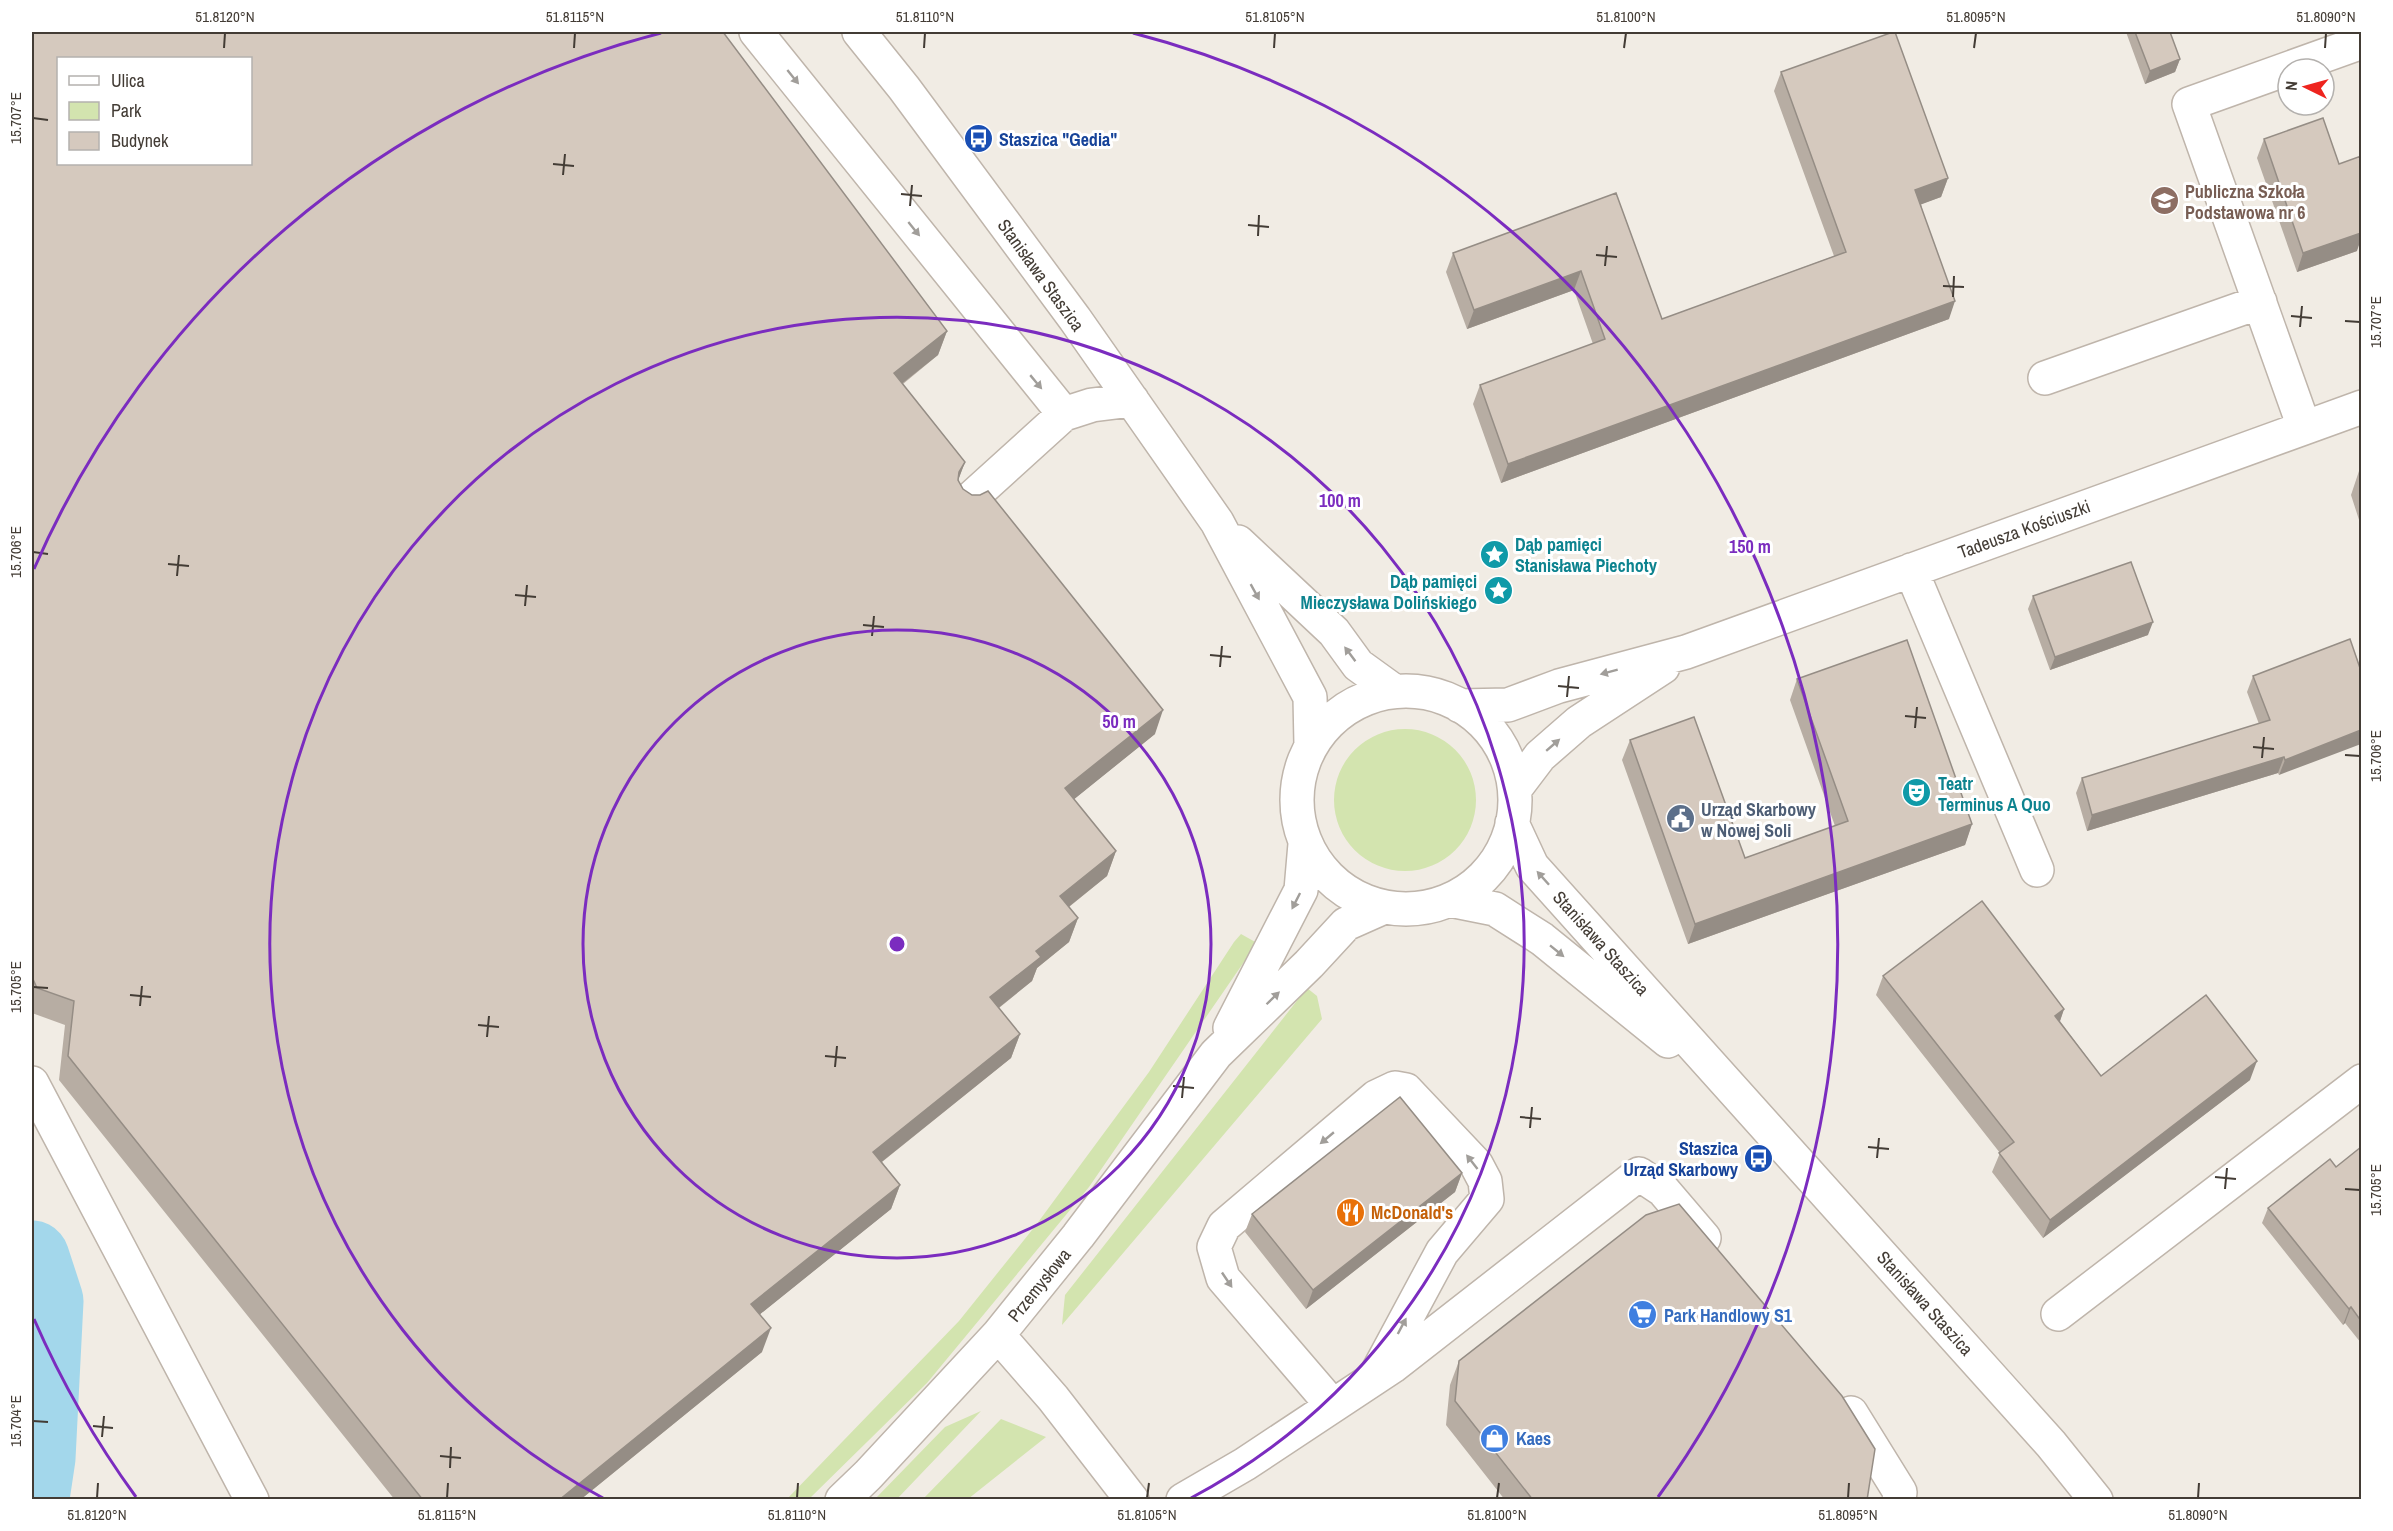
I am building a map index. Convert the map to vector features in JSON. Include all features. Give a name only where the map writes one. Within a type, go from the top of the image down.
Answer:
[{"type":"street","points":[[756,32],[1064,414]]},
{"type":"street","name":"Stanisława Staszica","points":[[859,32],[904,88],[1132,400],[1217,522],[1310,697],[1311,745]]},
{"type":"street","points":[[2304,427],[2189,104],[2361,42]]},
{"type":"street","points":[[2045,378],[2260,302]]},
{"type":"street","points":[[968,501],[1064,414],[1092,405],[1132,400]]},
{"type":"street","name":"Tadeusza Kościuszki","points":[[1460,706],[1508,705],[1559,686],[1686,652],[2361,407]]},
{"type":"street","name":"Stanisława Staszica","points":[[1217,522],[1334,632],[1358,665],[1394,691]]},
{"type":"street","points":[[1911,570],[2037,870]]},
{"type":"street","name":"Tadeusza Kościuszki","points":[[1515,789],[1540,756],[1579,722],[1686,652]]},
{"type":"street","points":[[1394,691],[1428,693],[1460,706],[1487,727],[1506,756],[1515,789],[1512,823],[1500,855],[1478,882],[1450,900],[1417,909],[1382,908],[1351,895],[1324,873],[1305,844],[1297,812],[1299,777],[1311,745],[1332,719],[1361,700],[1394,691]]},
{"type":"street","name":"Stanisława Staszica","points":[[1512,823],[1532,866],[2051,1444],[2096,1500]]},
{"type":"street","name":"Przemysłowa","points":[[1216,1054],[1301,890],[1305,844]]},
{"type":"street","name":"Stanisława Staszica","points":[[1450,900],[1495,909],[1542,939],[1751,1108]]},
{"type":"street","name":"Przemysłowa","points":[[842,1500],[998,1335],[1078,1236],[1216,1054],[1309,964],[1346,924],[1382,908]]},
{"type":"street","points":[[2058,1314],[2361,1081]]},
{"type":"street","points":[[32,1083],[252,1500]]},
{"type":"street","points":[[1332,1405],[1223,1278],[1214,1247],[1224,1226],[1376,1097],[1395,1088],[1406,1090],[1476,1164],[1485,1181],[1487,1199],[1442,1252],[1374,1378]]},
{"type":"street","points":[[1183,1500],[1245,1464],[1393,1366],[1639,1174],[1663,1190],[1725,1263]]},
{"type":"street","points":[[998,1335],[1053,1398],[1132,1500]]},
{"type":"street","points":[[1833,1391],[1848,1409],[1902,1497]]},
{"type":"green space","points":[[1405,729],[1432,735],[1455,750],[1470,773],[1476,800],[1470,827],[1455,850],[1432,865],[1405,871],[1378,865],[1355,850],[1340,827],[1334,800],[1340,773],[1355,750],[1378,735]]},
{"type":"green space","points":[[1241,934],[1257,943],[1089,1187],[927,1383],[809,1499],[786,1500],[959,1321],[1036,1225],[1149,1072]]},
{"type":"green space","points":[[1307,988],[1317,996],[1322,1019],[1062,1325],[1065,1295]]},
{"type":"green space","points":[[981,1411],[897,1499],[875,1499],[945,1427]]},
{"type":"green space","points":[[1001,1419],[1046,1437],[968,1499],[923,1499]]},
{"type":"building","points":[[32,32],[723,32],[947,331],[894,373],[965,462],[959,472],[958,480],[963,489],[972,495],[980,495],[988,491],[1163,710],[1065,788],[1116,851],[1060,896],[1078,918],[1036,951],[1041,957],[990,997],[1020,1034],[873,1152],[900,1185],[751,1304],[771,1328],[559,1500],[423,1500],[68,1056],[74,1001],[37,988],[32,977]]},
{"type":"building","points":[[1895,32],[1948,178],[1915,190],[1955,301],[1508,464],[1480,385],[1605,339],[1581,271],[1474,310],[1453,253],[1616,193],[1662,319],[1846,252],[1781,72]]},
{"type":"building","points":[[2135,32],[2170,32],[2180,59],[2150,71]]},
{"type":"building","points":[[2323,118],[2339,164],[2361,156],[2361,233],[2303,253],[2264,139]]},
{"type":"building","points":[[2131,562],[2153,622],[2055,657],[2033,596]]},
{"type":"building","points":[[2350,639],[2361,671],[2361,730],[2285,760],[2284,757],[2092,815],[2082,778],[2270,720],[2253,676]]},
{"type":"building","points":[[1907,640],[1972,824],[1695,924],[1630,740],[1694,717],[1745,858],[1848,821],[1797,679]]},
{"type":"building","points":[[1982,901],[2064,1009],[2055,1016],[2101,1076],[2206,995],[2257,1061],[2050,1220],[1999,1153],[2014,1142],[1883,976]]},
{"type":"building","name":"McDonald's","points":[[1400,1097],[1462,1173],[1313,1290],[1252,1214]]},
{"type":"building","points":[[2361,1147],[2361,1321],[2268,1208],[2330,1159],[2336,1167]]},
{"type":"building","name":"Park Handlowy S1","points":[[1679,1204],[1842,1396],[1875,1449],[1867,1500],[1533,1500],[1455,1401],[1459,1361],[1646,1215]]},
{"type":"waterway","points":[[32,1258],[46,1301],[38,1458],[32,1498]]},
{"type":"place","name":"Staszica \"Gedia\"","points":[[978,139]]},
{"type":"place","name":"Publiczna Szkoła Podstawowa nr 6","points":[[2164,201]]},
{"type":"place","name":"Dąb pamięci Stanisława Piechoty","points":[[1494,554]]},
{"type":"place","name":"Dąb pamięci Mieczysława Dolińskiego","points":[[1498,591]]},
{"type":"place","name":"Teatr Terminus A Quo","points":[[1917,793]]},
{"type":"place","name":"Urząd Skarbowy w Nowej Soli","points":[[1680,819]]},
{"type":"place","name":"Staszica Urząd Skarbowy","points":[[1759,1158]]},
{"type":"place","name":"McDonald's","points":[[1350,1212]]},
{"type":"place","name":"Park Handlowy S1","points":[[1643,1315]]},
{"type":"place","name":"Kaes","points":[[1495,1438]]}]
